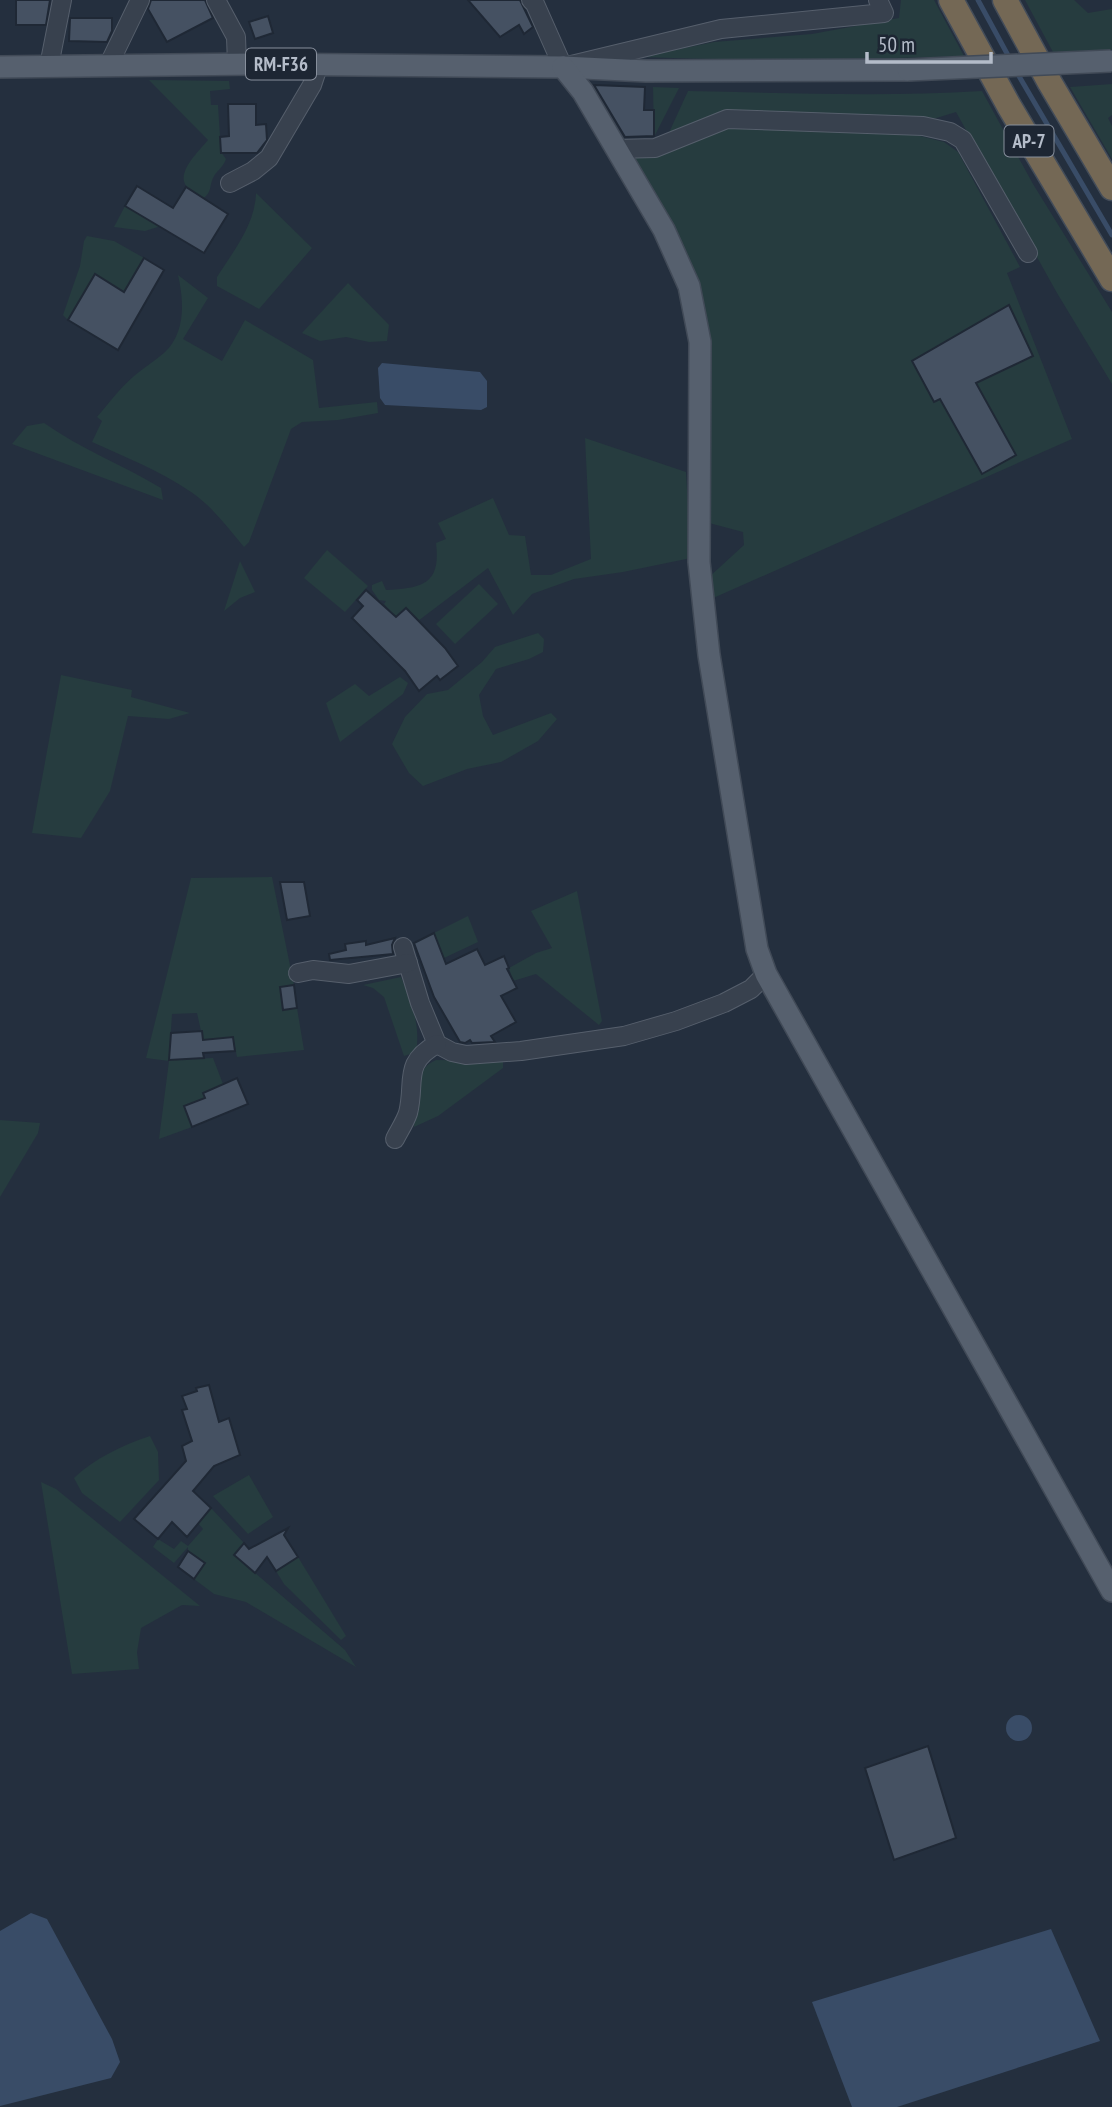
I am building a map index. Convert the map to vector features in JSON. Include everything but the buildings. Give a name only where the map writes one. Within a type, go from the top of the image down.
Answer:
[{"type":"highway","name":"AP-7","points":[[951,0],[1009,106],[1112,279]]},
{"type":"highway","name":"AP-7","points":[[1005,0],[1112,188]]},
{"type":"main road","name":"RM-F36","points":[[0,67],[319,64],[673,71],[908,70],[1111,61]]},
{"type":"main road","points":[[563,67],[583,92],[664,230],[690,286],[700,342],[699,562],[707,642],[755,936],[765,974],[1112,1591]]},
{"type":"street","points":[[49,66],[62,0]]},
{"type":"street","points":[[109,64],[140,0]]},
{"type":"street","points":[[216,0],[236,37],[237,64]]},
{"type":"street","points":[[531,0],[536,4],[563,67],[721,29],[884,13],[878,0]]},
{"type":"street","points":[[230,183],[270,158],[312,85],[319,64]]},
{"type":"street","points":[[616,149],[655,148],[727,119],[923,126],[950,132],[963,140],[1028,253]]},
{"type":"street","points":[[298,973],[313,970],[349,974],[406,955],[420,1003],[437,1044],[452,1052],[466,1055],[521,1051],[624,1036],[724,1003],[751,989],[765,974]]},
{"type":"street","points":[[395,1139],[407,1116],[411,1074],[416,1060],[437,1044]]},
{"type":"green space","points":[[901,0],[934,0],[964,56],[803,60],[641,57],[714,42],[812,34],[899,18]]},
{"type":"green space","points":[[1025,0],[1074,0],[1088,13],[1112,9],[1112,50],[1053,52]]},
{"type":"green space","points":[[149,80],[229,81],[230,89],[210,91],[211,105],[218,105],[221,152],[226,159],[204,198],[188,189],[184,178],[191,160],[208,140]]},
{"type":"green space","points":[[1112,84],[1112,115],[1108,118],[1112,126],[1112,159],[1070,87]]},
{"type":"green space","points":[[653,87],[679,88],[654,137]]},
{"type":"green space","points":[[688,91],[872,94],[982,91],[1033,184],[1112,312],[1112,384],[1057,293],[956,112],[930,120],[740,111],[714,115],[667,137]]},
{"type":"green space","points":[[750,124],[916,135],[944,142],[958,152],[1020,267],[1007,273],[1072,439],[711,599],[708,578],[744,545],[743,532],[709,523],[709,337],[705,312],[699,287],[679,240],[627,152],[730,126]]},
{"type":"green space","points":[[256,193],[312,248],[259,309],[217,286],[217,277],[248,227]]},
{"type":"green space","points":[[125,206],[161,226],[145,231],[114,227]]},
{"type":"green space","points":[[87,236],[114,241],[144,258],[124,292],[95,274],[68,320],[63,315]]},
{"type":"green space","points":[[178,275],[208,298],[183,339],[222,361],[245,320],[313,360],[319,408],[377,402],[378,413],[338,420],[302,422],[291,429],[249,542],[244,547],[213,511],[191,492],[155,471],[92,442],[102,421],[97,417],[129,381],[164,353],[176,336],[182,316]]},
{"type":"green space","points":[[348,283],[389,325],[387,341],[369,342],[346,337],[320,341],[302,333]]},
{"type":"green space","points":[[44,423],[161,488],[163,500],[12,444],[27,426]]},
{"type":"green space","points":[[585,438],[686,472],[691,558],[574,579],[532,594],[513,615],[488,568],[418,621],[396,617],[384,604],[386,601],[379,600],[372,590],[372,585],[382,581],[386,590],[410,588],[427,581],[432,575],[436,567],[436,543],[446,539],[438,523],[493,498],[509,535],[525,536],[531,575],[551,575],[591,559]]},
{"type":"green space","points":[[327,550],[368,586],[345,612],[304,578]]},
{"type":"green space","points":[[240,561],[255,592],[240,598],[224,611]]},
{"type":"green space","points":[[479,584],[498,604],[455,644],[436,624]]},
{"type":"green space","points":[[538,633],[544,639],[543,652],[496,669],[479,695],[483,716],[493,735],[551,713],[557,719],[538,741],[501,762],[467,769],[423,786],[409,773],[392,744],[405,717],[427,694],[448,690],[482,662],[495,647]]},
{"type":"green space","points":[[61,675],[132,690],[131,697],[190,713],[169,719],[128,716],[110,791],[81,838],[32,833]]},
{"type":"green space","points":[[400,677],[408,683],[403,694],[340,742],[326,703],[355,684],[369,696]]},
{"type":"green space","points":[[272,877],[294,985],[280,987],[283,1010],[297,1008],[304,1050],[237,1057],[233,1037],[203,1040],[197,1013],[172,1014],[169,1060],[213,1058],[223,1084],[204,1093],[205,1098],[184,1106],[192,1127],[159,1139],[169,1061],[146,1058],[191,878]]},
{"type":"green space","points":[[577,891],[602,1021],[599,1025],[536,974],[513,981],[509,968],[536,953],[552,948],[531,911]]},
{"type":"green space","points":[[468,916],[478,942],[444,958],[434,933]]},
{"type":"green space","points":[[401,977],[417,1032],[416,1052],[404,1056],[384,997],[373,988],[363,985]]},
{"type":"green space","points":[[436,1060],[503,1061],[503,1068],[438,1116],[414,1127],[416,1089],[422,1071]]},
{"type":"green space","points":[[0,1120],[40,1123],[38,1133],[0,1197]]},
{"type":"green space","points":[[150,1436],[158,1452],[159,1480],[120,1522],[82,1493],[74,1478],[110,1453]]},
{"type":"green space","points":[[249,1475],[273,1517],[248,1534],[213,1496]]},
{"type":"green space","points":[[41,1482],[56,1489],[200,1606],[182,1605],[141,1628],[137,1652],[139,1669],[72,1674]]},
{"type":"green space","points":[[211,1508],[244,1543],[234,1555],[345,1650],[356,1667],[246,1602],[214,1594],[194,1579],[205,1563],[188,1551],[188,1547],[174,1563],[153,1547],[158,1539],[174,1549],[181,1541],[188,1546],[203,1529],[198,1523]]},
{"type":"green space","points":[[298,1557],[346,1636],[341,1640],[284,1584],[276,1571]]},
{"type":"water","points":[[382,363],[480,372],[487,381],[487,407],[481,410],[385,405],[380,398],[378,368]]},
{"type":"water","points":[[1019,1715],[1028,1719],[1032,1728],[1028,1737],[1019,1741],[1010,1737],[1006,1728],[1010,1719]]},
{"type":"water","points":[[31,1913],[47,1919],[112,2039],[120,2062],[111,2078],[0,2106],[0,1931]]},
{"type":"water","points":[[1051,1929],[1100,2041],[897,2107],[852,2107],[812,2002]]},
{"type":"waterway","points":[[978,0],[1010,59]]},
{"type":"waterway","points":[[1016,71],[1112,235]]}]
